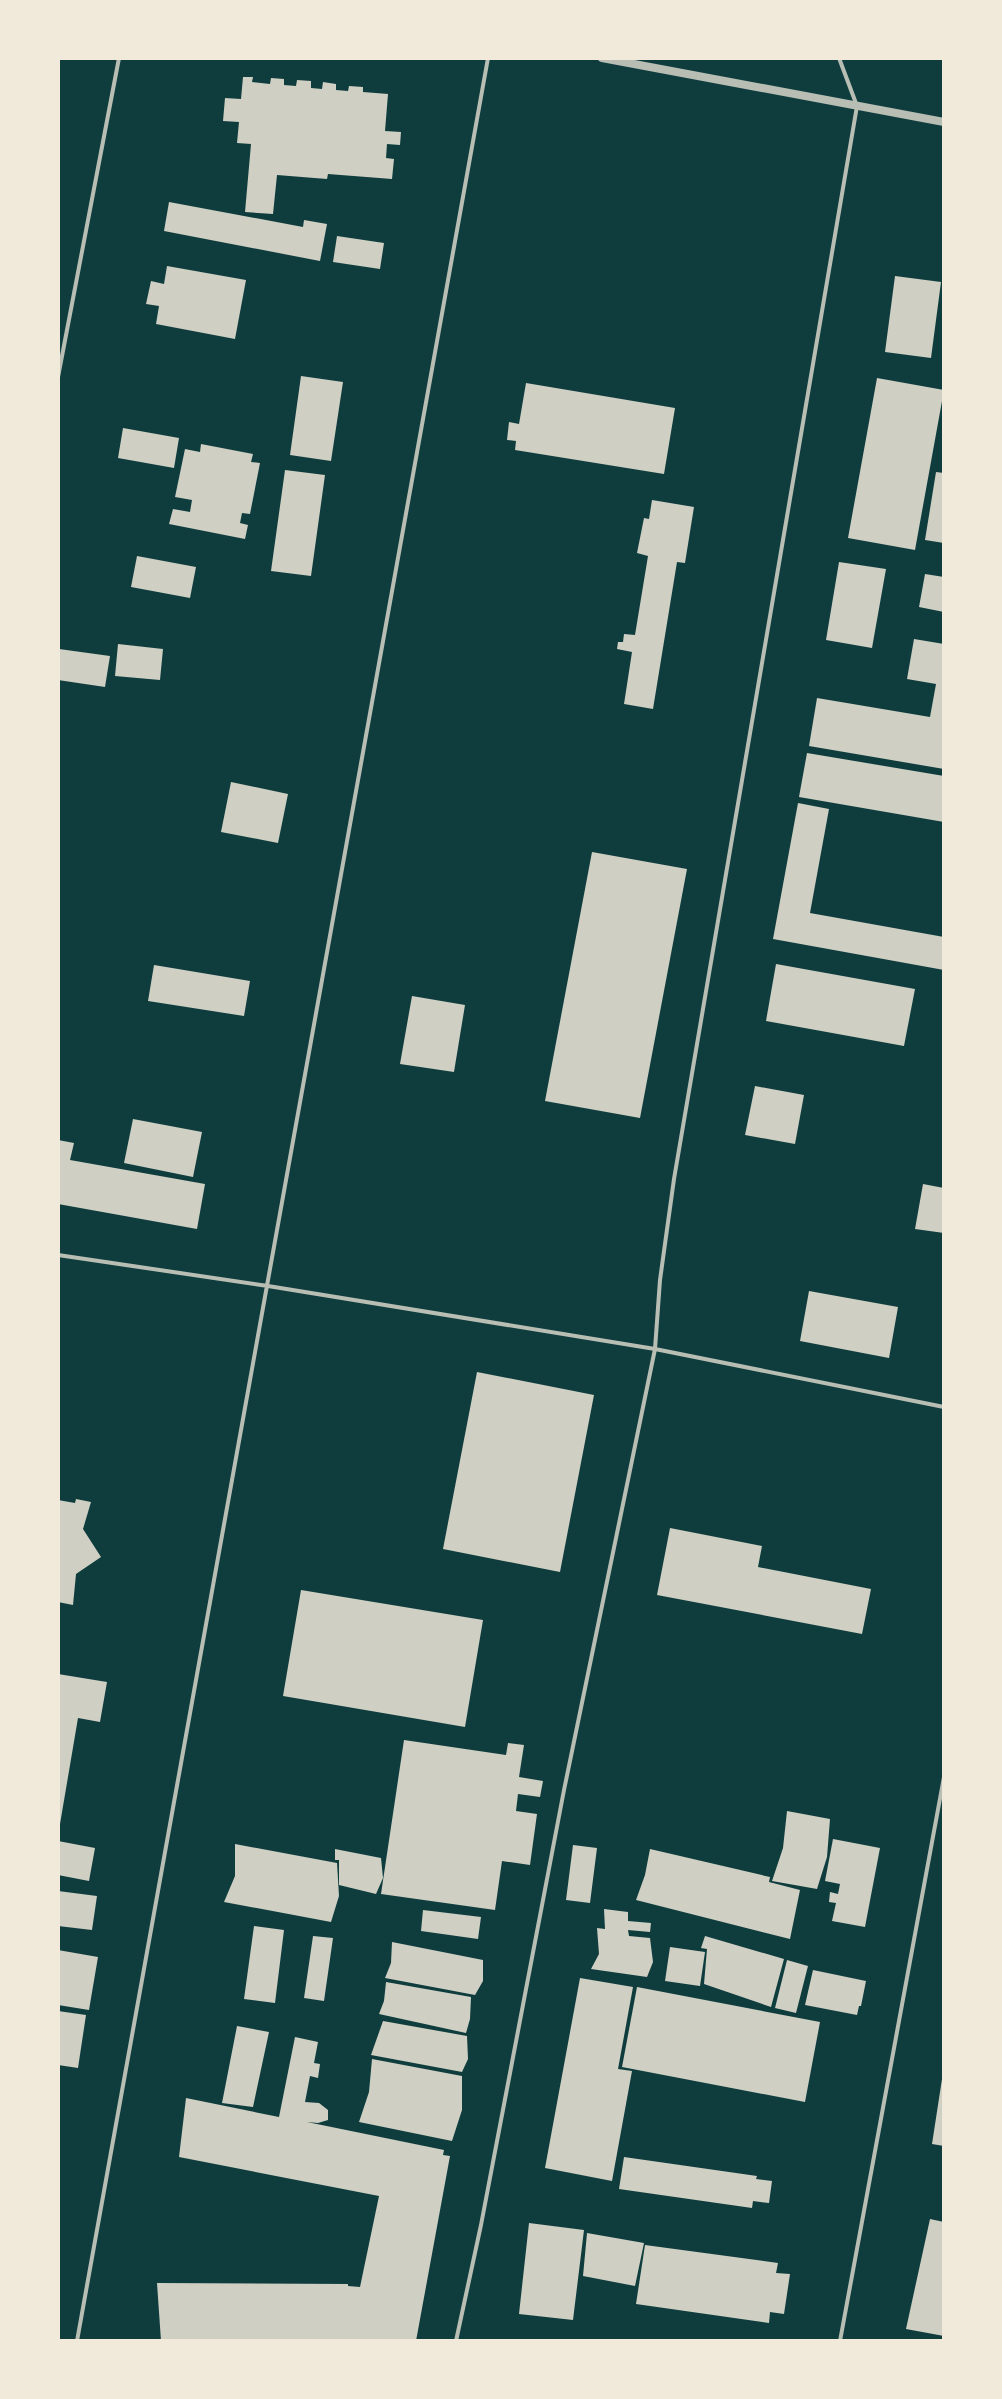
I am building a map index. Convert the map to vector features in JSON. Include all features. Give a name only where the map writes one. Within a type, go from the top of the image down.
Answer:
[{"type":"street","points":[[602,58],[944,122]]},
{"type":"lane","points":[[58,377],[119,58]]},
{"type":"lane","points":[[77,2341],[488,58]]},
{"type":"lane","points":[[456,2341],[567,1774],[655,1349],[660,1280],[674,1179],[857,106],[839,58]]},
{"type":"lane","points":[[58,1255],[655,1349],[944,1407]]},
{"type":"lane","points":[[840,2341],[944,1777]]},
{"type":"building","points":[[243,77],[253,77],[252,82],[270,84],[271,78],[284,79],[284,85],[296,86],[297,80],[311,81],[311,88],[322,89],[323,82],[336,84],[336,90],[348,91],[349,86],[363,87],[363,92],[388,94],[385,131],[401,132],[400,145],[387,144],[386,158],[394,159],[392,179],[328,174],[327,179],[277,175],[273,214],[245,212],[251,144],[237,143],[239,122],[223,121],[225,98],[241,99]]},
{"type":"building","points":[[169,202],[303,227],[304,220],[327,224],[320,261],[164,231]]},
{"type":"building","points":[[337,236],[384,243],[380,269],[333,262]]},
{"type":"building","points":[[167,266],[246,280],[235,339],[156,324],[159,306],[146,304],[151,281],[164,284]]},
{"type":"building","points":[[895,276],[941,282],[931,358],[885,352]]},
{"type":"building","points":[[301,376],[343,382],[331,461],[290,455]]},
{"type":"building","points":[[877,378],[944,390],[915,550],[848,538]]},
{"type":"building","points":[[526,383],[675,408],[664,474],[515,450],[516,441],[507,440],[509,422],[519,424]]},
{"type":"building","points":[[123,428],[179,438],[174,468],[118,458]]},
{"type":"building","points":[[201,444],[253,454],[251,462],[260,463],[250,514],[242,513],[240,523],[248,525],[245,539],[169,524],[173,509],[190,512],[192,500],[175,497],[185,449],[200,452]]},
{"type":"building","points":[[285,470],[325,475],[311,576],[271,571]]},
{"type":"building","points":[[936,472],[944,473],[944,543],[925,540]]},
{"type":"building","points":[[652,500],[694,507],[685,563],[677,562],[653,709],[624,704],[632,652],[617,649],[618,642],[623,642],[624,634],[635,635],[648,556],[637,553],[644,518],[649,519]]},
{"type":"building","points":[[137,556],[196,567],[190,598],[131,587]]},
{"type":"building","points":[[839,562],[886,569],[872,648],[826,640]]},
{"type":"building","points":[[925,574],[944,577],[944,612],[919,607]]},
{"type":"building","points":[[914,639],[944,644],[944,769],[809,746],[817,698],[930,717],[936,684],[907,679]]},
{"type":"building","points":[[118,644],[163,649],[160,680],[115,676]]},
{"type":"building","points":[[59,649],[110,656],[105,687],[58,680]]},
{"type":"building","points":[[807,753],[944,776],[944,822],[799,797]]},
{"type":"building","points":[[231,782],[288,794],[278,843],[221,832]]},
{"type":"building","points":[[798,803],[829,809],[810,913],[944,937],[944,970],[773,939]]},
{"type":"building","points":[[592,852],[687,869],[640,1118],[545,1101]]},
{"type":"building","points":[[776,964],[915,989],[904,1046],[766,1021]]},
{"type":"building","points":[[154,965],[250,981],[244,1016],[148,1001]]},
{"type":"building","points":[[412,996],[465,1005],[454,1072],[400,1064]]},
{"type":"building","points":[[755,1086],[804,1095],[795,1144],[745,1135]]},
{"type":"building","points":[[133,1119],[202,1132],[193,1177],[124,1163]]},
{"type":"building","points":[[58,1140],[74,1143],[70,1160],[205,1184],[197,1229],[58,1204]]},
{"type":"building","points":[[923,1184],[944,1188],[944,1233],[915,1229]]},
{"type":"building","points":[[809,1291],[898,1307],[889,1358],[800,1341]]},
{"type":"building","points":[[477,1372],[594,1395],[560,1572],[443,1549]]},
{"type":"building","points":[[76,1499],[91,1502],[83,1529],[101,1557],[76,1574],[73,1605],[58,1602],[58,1500],[75,1503]]},
{"type":"building","points":[[670,1528],[762,1546],[758,1567],[871,1589],[862,1634],[657,1595]]},
{"type":"building","points":[[301,1590],[483,1620],[465,1727],[283,1696]]},
{"type":"building","points":[[58,1674],[107,1682],[100,1722],[78,1718],[60,1824]]},
{"type":"building","points":[[404,1740],[506,1755],[508,1743],[524,1745],[519,1777],[543,1781],[540,1797],[518,1794],[516,1811],[537,1814],[530,1865],[502,1861],[495,1910],[381,1894]]},
{"type":"building","points":[[787,1811],[830,1819],[827,1857],[817,1889],[772,1881],[783,1848]]},
{"type":"building","points":[[833,1839],[880,1848],[865,1927],[832,1921],[836,1903],[829,1902],[830,1892],[838,1894],[840,1884],[825,1881]]},
{"type":"building","points":[[58,1841],[95,1848],[89,1881],[58,1875]]},
{"type":"building","points":[[235,1844],[337,1863],[339,1896],[331,1922],[224,1902],[235,1876]]},
{"type":"building","points":[[573,1845],[597,1848],[590,1903],[566,1900]]},
{"type":"building","points":[[335,1849],[381,1858],[383,1878],[376,1894],[339,1885],[339,1860],[335,1860]]},
{"type":"building","points":[[650,1849],[770,1877],[769,1882],[800,1890],[790,1939],[636,1900]]},
{"type":"building","points":[[58,1891],[97,1896],[92,1930],[58,1926]]},
{"type":"building","points":[[604,1909],[628,1912],[628,1921],[651,1923],[650,1932],[628,1930],[629,1936],[650,1938],[653,1962],[647,1977],[591,1969],[599,1954],[597,1928],[605,1929]]},
{"type":"building","points":[[423,1910],[481,1917],[478,1939],[421,1931]]},
{"type":"building","points":[[254,1926],[284,1930],[275,2003],[244,1999]]},
{"type":"building","points":[[313,1936],[333,1938],[324,2001],[304,1998]]},
{"type":"building","points":[[705,1936],[784,1959],[771,2007],[704,1984],[707,1949],[701,1948]]},
{"type":"building","points":[[392,1942],[483,1960],[483,1981],[475,1995],[385,1978],[391,1963]]},
{"type":"building","points":[[670,1947],[705,1952],[700,1986],[665,1981]]},
{"type":"building","points":[[58,1950],[98,1957],[89,2010],[58,2005]]},
{"type":"building","points":[[787,1960],[808,1966],[796,2013],[775,2008]]},
{"type":"building","points":[[813,1970],[866,1981],[857,2015],[805,2005]]},
{"type":"building","points":[[580,1978],[633,1987],[618,2069],[632,2071],[612,2181],[545,2168]]},
{"type":"building","points":[[386,1982],[471,1997],[466,2033],[379,2014]]},
{"type":"building","points":[[637,1987],[820,2022],[805,2102],[622,2067]]},
{"type":"building","points":[[58,2011],[86,2015],[78,2068],[58,2065]]},
{"type":"building","points":[[383,2021],[467,2036],[468,2059],[462,2072],[371,2055]]},
{"type":"building","points":[[237,2026],[269,2032],[253,2107],[222,2103]]},
{"type":"building","points":[[295,2037],[318,2042],[314,2063],[320,2064],[318,2078],[310,2076],[305,2102],[319,2103],[328,2110],[328,2120],[307,2122],[444,2150],[443,2155],[450,2156],[416,2341],[161,2341],[157,2283],[348,2284],[360,2287],[379,2196],[179,2157],[186,2098],[279,2117]]},
{"type":"building","points":[[372,2059],[462,2076],[462,2110],[452,2141],[359,2122],[369,2092]]},
{"type":"building","points":[[944,2079],[944,2146],[932,2144]]},
{"type":"building","points":[[624,2157],[757,2176],[756,2179],[772,2181],[769,2203],[753,2201],[752,2208],[619,2189]]},
{"type":"building","points":[[930,2219],[944,2222],[944,2336],[906,2329]]},
{"type":"building","points":[[529,2223],[584,2230],[573,2320],[519,2314]]},
{"type":"building","points":[[587,2233],[644,2243],[635,2286],[583,2276]]},
{"type":"building","points":[[645,2245],[778,2263],[776,2273],[790,2274],[784,2314],[770,2312],[769,2323],[636,2304]]}]
